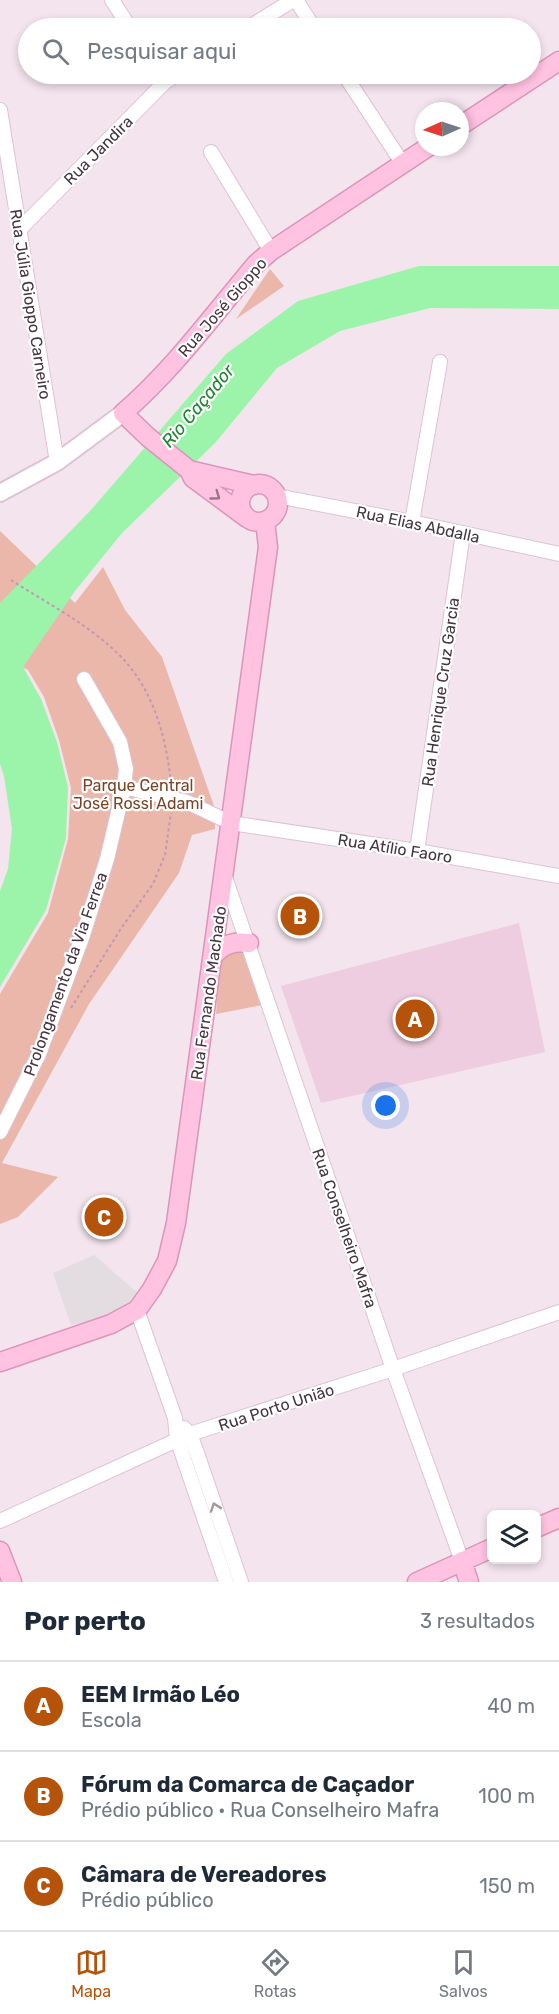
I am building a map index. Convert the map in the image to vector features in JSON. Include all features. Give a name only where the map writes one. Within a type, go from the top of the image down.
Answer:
[{"type":"main road","points":[[541,73],[559,61]]},
{"type":"main road","points":[[469,120],[524,84]]},
{"type":"main road","name":"Rua José Gioppo","points":[[123,413],[140,399],[176,360],[256,264],[271,251],[415,156]]},
{"type":"main road","points":[[123,413],[188,470],[193,478],[256,519],[274,514],[277,508],[277,496],[265,485],[254,485],[188,470]]},
{"type":"main road","points":[[254,485],[248,488],[242,497],[241,508],[256,519]]},
{"type":"main road","name":"Rua Fernando Machado","points":[[0,1362],[111,1324],[137,1310],[167,1261],[176,1223],[214,955],[268,547],[256,519]]},
{"type":"main road","points":[[214,955],[230,943],[249,943]]},
{"type":"main road","points":[[541,1526],[559,1518]]},
{"type":"main road","points":[[417,1582],[487,1550]]},
{"type":"main road","points":[[0,1551],[12,1582]]},
{"type":"main road","name":"Rua Conselheiro Mafra","points":[[462,1561],[469,1582]]},
{"type":"street","points":[[112,0],[124,18]]},
{"type":"street","points":[[264,18],[294,0],[307,18]]},
{"type":"street","name":"Rua Jandira","points":[[19,230],[156,84]]},
{"type":"street","points":[[351,84],[403,164]]},
{"type":"street","name":"Rua Júlia Gioppo Carneiro","points":[[0,110],[57,462]]},
{"type":"street","points":[[211,152],[271,251]]},
{"type":"street","points":[[412,522],[440,362]]},
{"type":"street","name":"Rua José Gioppo","points":[[0,493],[57,462],[123,413]]},
{"type":"street","name":"Rua Elias Abdalla","points":[[277,496],[559,554]]},
{"type":"street","name":"Rua Henrique Cruz Garcia","points":[[417,851],[463,533]]},
{"type":"street","name":"Prolongamento da Via Ferrea","points":[[0,1132],[39,1054],[83,935],[107,859],[124,787],[126,769],[120,742],[84,679]]},
{"type":"street","name":"Rua Atílio Faoro","points":[[124,787],[187,802],[231,823],[417,851],[559,876]]},
{"type":"street","name":"Rua Conselheiro Mafra","points":[[224,872],[393,1369],[462,1561]]},
{"type":"street","points":[[137,1310],[222,1548],[241,1582]]},
{"type":"street","name":"Rua Porto União","points":[[0,1521],[183,1437],[559,1312]]},
{"type":"street","points":[[222,1548],[226,1582]]},
{"type":"path","points":[[11,580],[69,617]]},
{"type":"shaded area","points":[[519,923],[545,1052],[321,1103],[281,986]]},
{"type":"shaded area","points":[[94,1255],[140,1295],[123,1309],[95,1320],[71,1325],[53,1273]]},
{"type":"green space","points":[[270,269],[284,286],[236,319]]},
{"type":"green space","name":"Parque Central José Rossi Adami","points":[[0,531],[75,603],[103,567],[125,610],[162,657],[215,809],[215,829],[192,835],[179,873],[89,1004],[2,1163],[58,1177],[18,1217],[0,1224],[0,994],[48,913],[68,839],[71,788],[59,740],[44,697],[28,670],[0,656]]},
{"type":"green space","points":[[239,945],[246,953],[262,1005],[216,1014],[220,958]]},
{"type":"water","name":"Rio Caçador","points":[[419,266],[559,266],[559,309],[430,308],[340,331],[277,368],[215,443],[122,533],[75,591],[23,667],[41,699],[57,742],[68,787],[66,838],[46,910],[0,987],[0,891],[8,869],[12,829],[0,764],[0,603],[90,511],[226,354],[298,301]]},
{"type":"place","name":"Fórum da Comarca de Caçador","points":[[300,916]]},
{"type":"place","name":"EEM Irmão Léo","points":[[415,1019]]},
{"type":"place","name":"Câmara de Vereadores","points":[[104,1217]]}]
